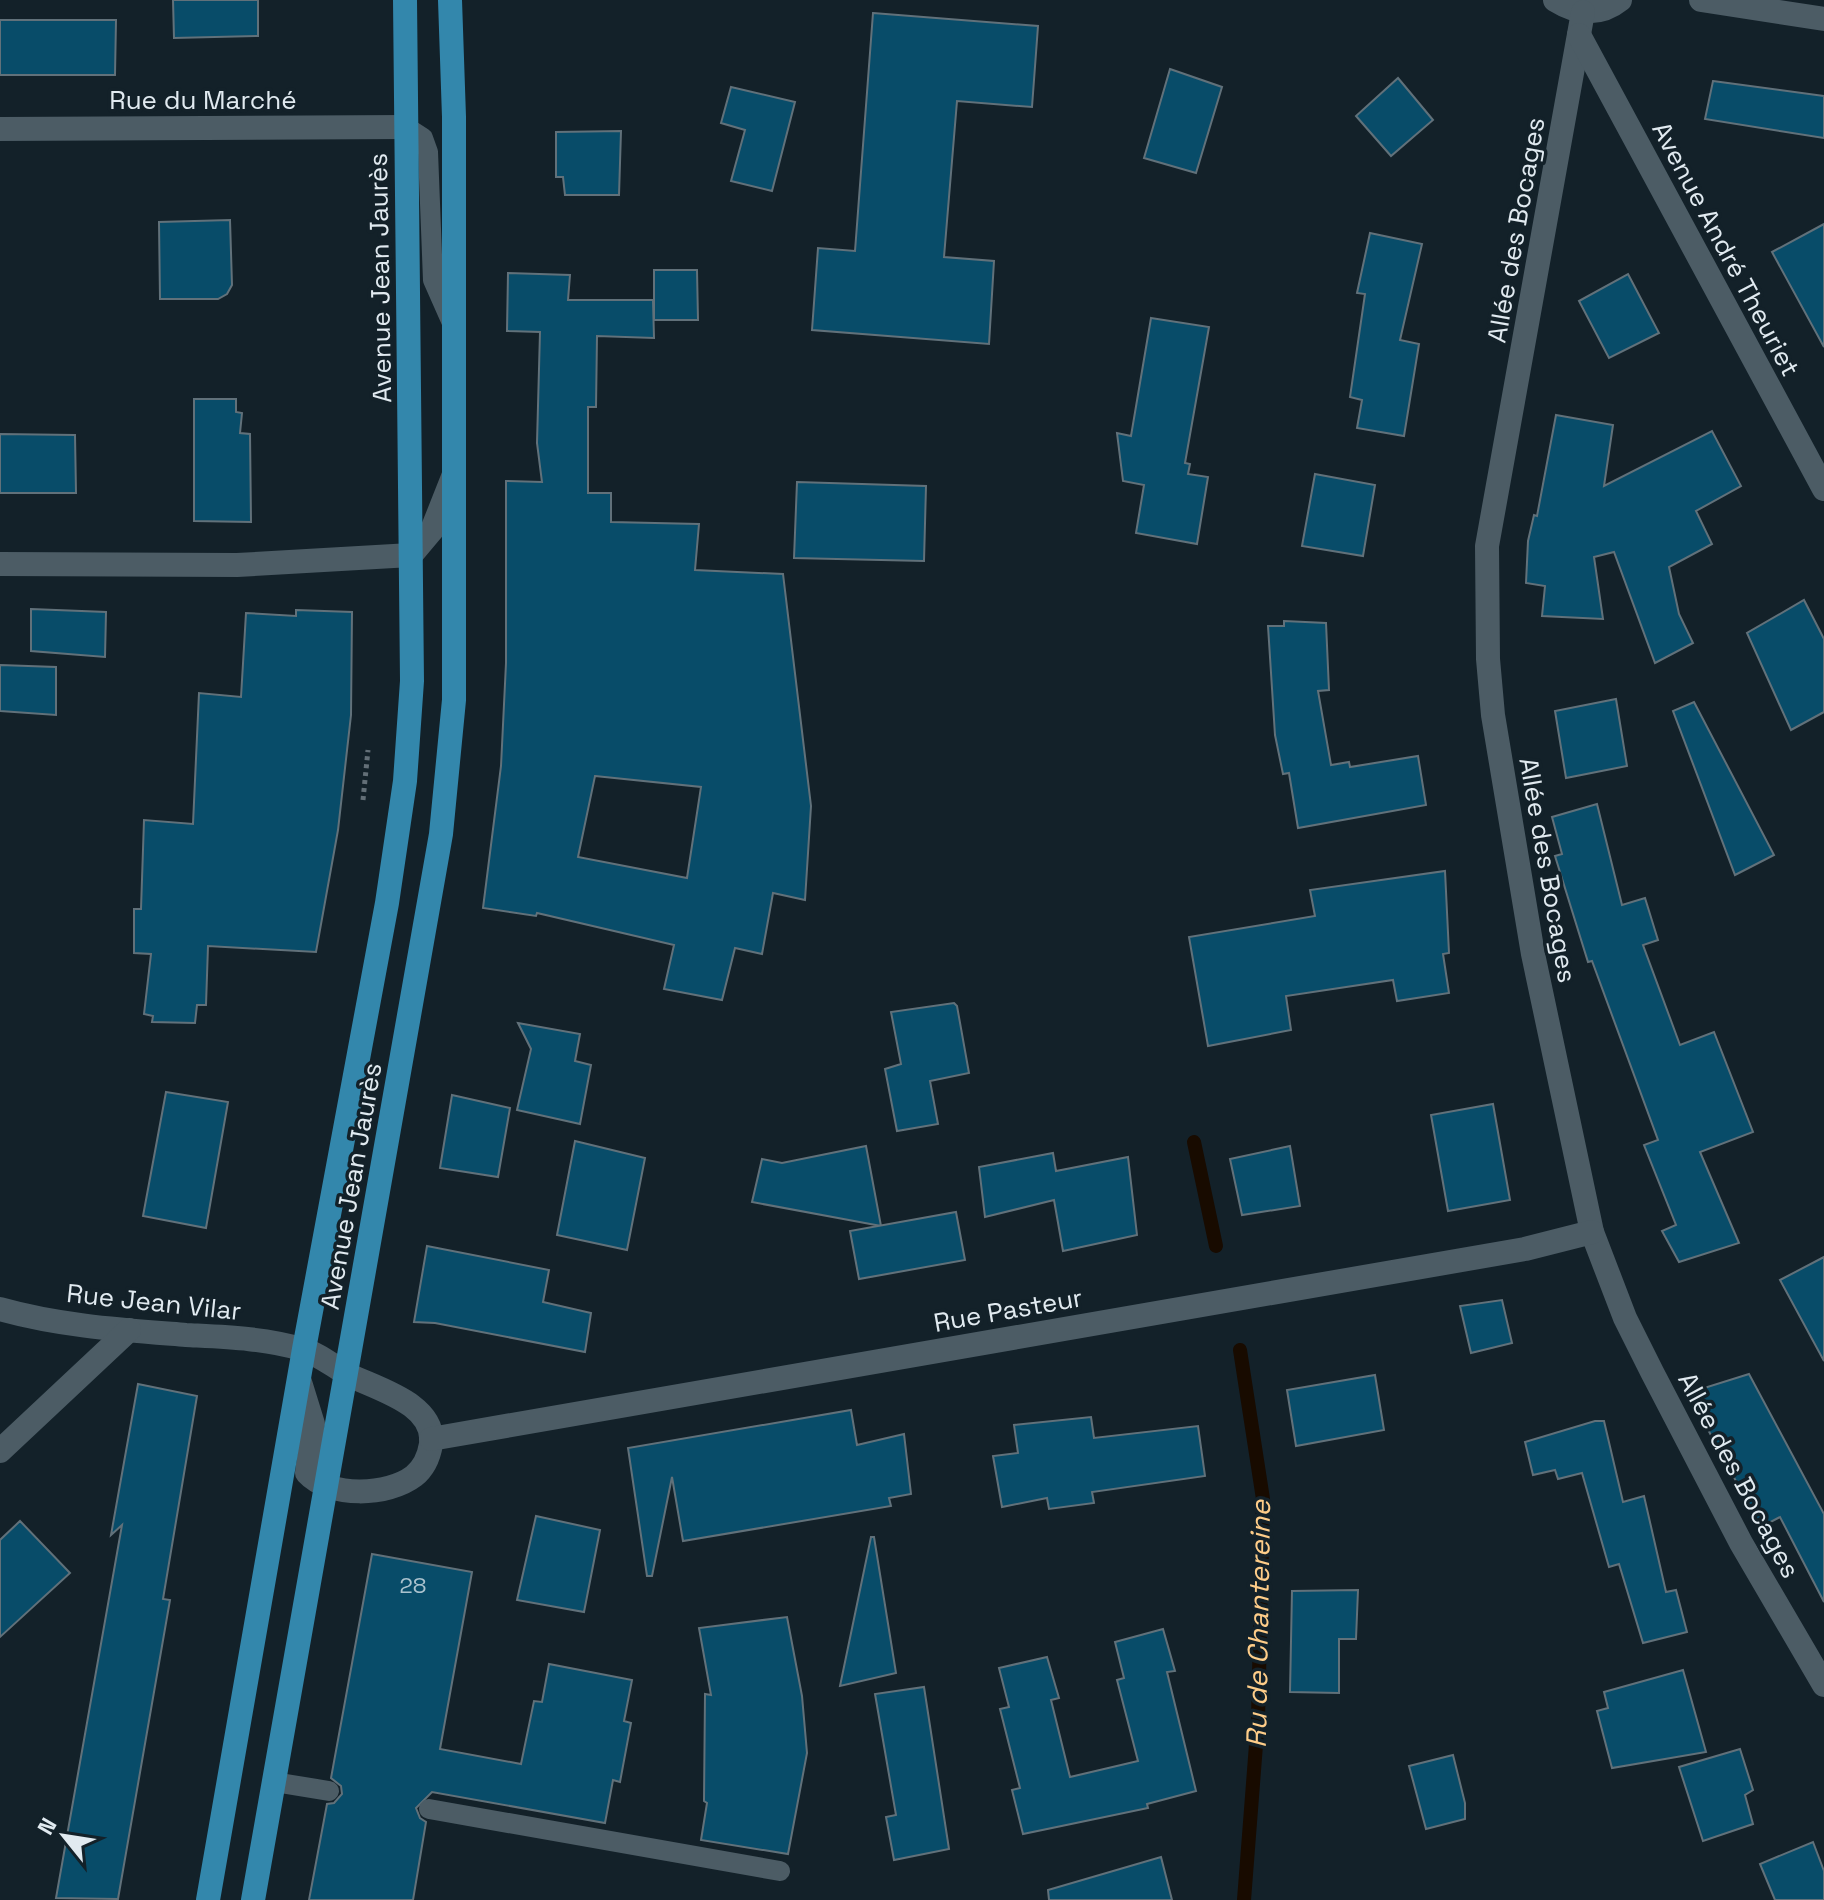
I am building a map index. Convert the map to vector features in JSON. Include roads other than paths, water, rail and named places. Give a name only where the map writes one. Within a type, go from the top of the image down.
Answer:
[{"type":"main road","name":"Avenue Jean Jaurès","points":[[208,1900],[304,1349],[387,903],[405,781],[412,681],[405,0]]},
{"type":"main road","name":"Avenue Jean Jaurès","points":[[253,1900],[328,1487],[345,1373],[445,802],[454,700],[454,117],[450,0]]},
{"type":"street","points":[[1555,0],[1581,24],[1620,0]]},
{"type":"street","points":[[1701,0],[1824,19]]},
{"type":"street","name":"Avenue André Theuriet","points":[[1581,24],[1824,489]]},
{"type":"street","name":"Allée des Bocages","points":[[1581,24],[1489,533],[1487,631],[1493,715],[1520,881],[1592,1232],[1625,1318],[1652,1372],[1741,1543],[1824,1685]]},
{"type":"street","name":"Rue du Marché","points":[[0,129],[406,127]]},
{"type":"street","name":"Avenue Jean Jaurès","points":[[411,555],[432,530],[453,477]]},
{"type":"street","points":[[0,564],[237,565],[411,555]]},
{"type":"street","name":"Rue Pasteur","points":[[431,1439],[1525,1249],[1592,1232]]},
{"type":"street","name":"Rue Jean Vilar","points":[[0,1309],[27,1317],[129,1330],[245,1339],[304,1349]]},
{"type":"street","points":[[0,1451],[129,1330]]},
{"type":"street","points":[[300,1382],[313,1424],[307,1473],[328,1487],[368,1490],[398,1485],[416,1475],[428,1458],[431,1439],[417,1409],[304,1349]]},
{"type":"lane","points":[[406,127],[423,138],[428,152],[433,280],[453,327]]},
{"type":"lane","points":[[274,1782],[329,1791]]},
{"type":"lane","points":[[429,1809],[780,1871]]},
{"type":"waterway","name":"Ru de Chantereine","points":[[1194,1142],[1216,1246]]},
{"type":"waterway","name":"Ru de Chantereine","points":[[1240,1350],[1263,1499],[1258,1719],[1244,1900]]}]
